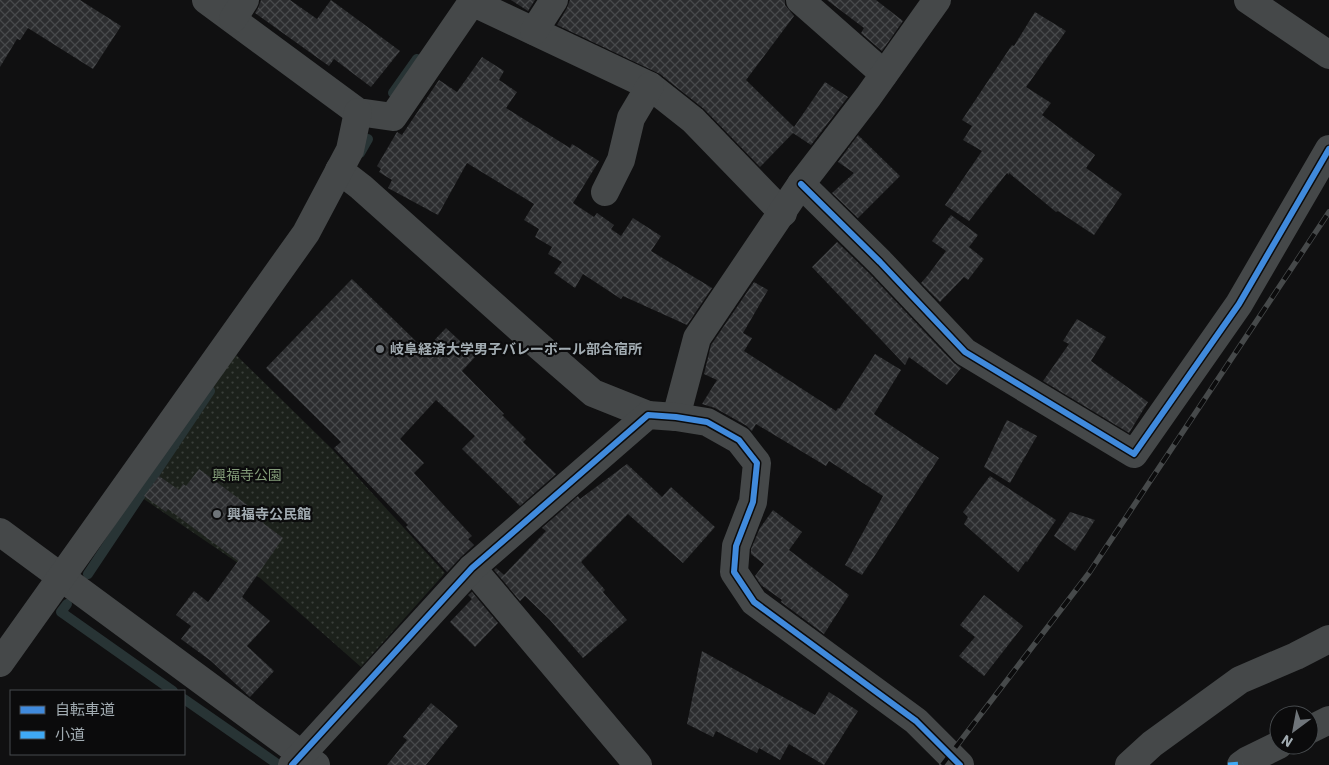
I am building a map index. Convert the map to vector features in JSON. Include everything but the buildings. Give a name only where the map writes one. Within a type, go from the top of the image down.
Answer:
[{"type":"street","points":[[206,0],[239,10],[358,112],[393,117],[472,2],[650,86],[693,120],[783,213]]},
{"type":"street","points":[[534,31],[554,0]]},
{"type":"street","points":[[800,0],[884,74]]},
{"type":"street","points":[[676,417],[696,338],[801,184],[937,0]]},
{"type":"street","points":[[1248,0],[1329,55]]},
{"type":"street","points":[[605,192],[621,160],[631,118],[650,86]]},
{"type":"street","points":[[0,663],[306,233],[350,150],[358,112]]},
{"type":"street","points":[[801,184],[880,262],[965,352],[1134,454],[1239,304],[1329,149]]},
{"type":"street","points":[[339,170],[361,186],[593,393],[648,416],[676,417],[707,422],[738,440],[757,463],[753,502],[736,546],[734,572],[754,602],[916,721],[960,765]]},
{"type":"street","points":[[0,532],[303,762],[472,568],[648,416]]},
{"type":"street","points":[[472,568],[638,765]]},
{"type":"street","points":[[1129,765],[1152,744],[1240,680],[1296,656],[1329,639]]},
{"type":"street","points":[[1241,765],[1269,750]]},
{"type":"green space","name":"興福寺公園","points":[[235,354],[332,449],[445,573],[361,667],[260,578],[135,493]]},
{"type":"waterway","points":[[393,93],[417,59]]},
{"type":"waterway","points":[[360,153],[368,139]]},
{"type":"waterway","points":[[88,574],[210,391]]},
{"type":"waterway","points":[[67,604],[61,612],[172,690]]},
{"type":"waterway","points":[[185,700],[276,763]]},
{"type":"railway","points":[[942,765],[1089,573],[1329,212]]},
{"type":"marked path","points":[[1228,765],[1243,764]]},
{"type":"cycle path","points":[[801,184],[880,262],[965,352],[1134,454],[1239,304],[1329,149]]},
{"type":"cycle path","points":[[292,765],[472,568],[648,415],[707,422],[739,440],[757,463],[753,502],[736,546],[734,572],[754,602],[916,721],[960,765]]},
{"type":"place","name":"岐阜経済大学男子バレーボール部合宿所","points":[[380,349]]},
{"type":"place","name":"興福寺公民館","points":[[217,514]]}]
